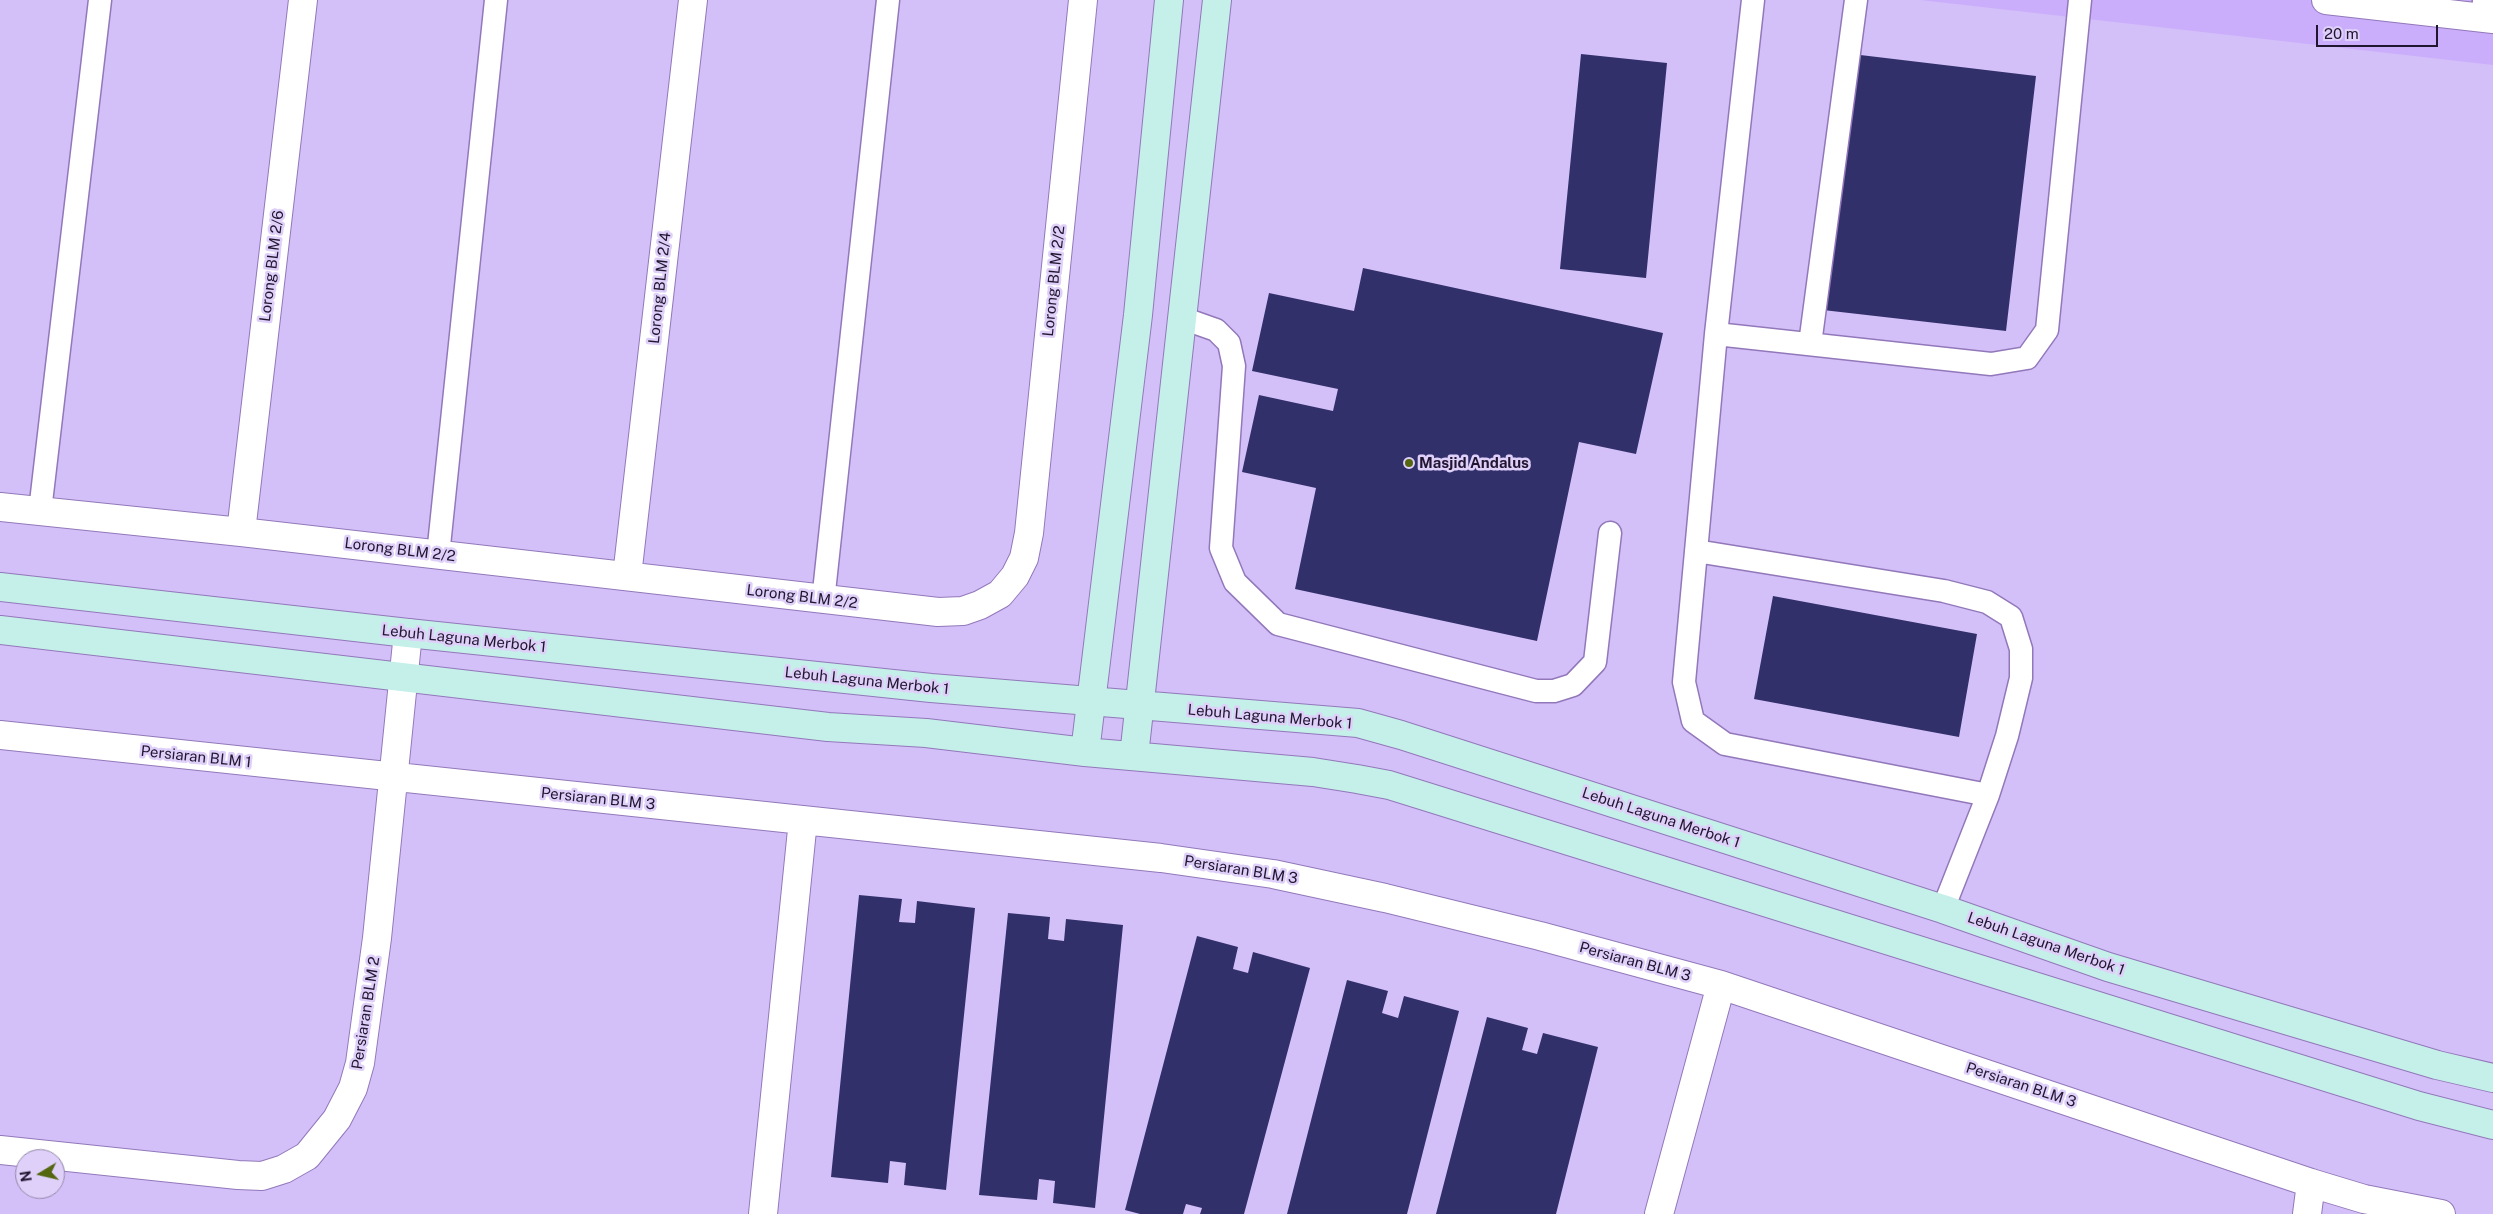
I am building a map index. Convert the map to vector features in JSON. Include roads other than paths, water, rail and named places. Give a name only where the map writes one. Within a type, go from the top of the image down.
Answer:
[{"type":"street","name":"Lorong BLM 2/6","points":[[241,532],[303,0]]},
{"type":"street","name":"Lorong BLM 2/4","points":[[628,576],[693,0]]},
{"type":"street","name":"Lorong BLM 2/2","points":[[0,507],[241,532],[938,612],[963,611],[1000,594],[1015,576],[1024,558],[1030,533],[1083,0]]},
{"type":"street","points":[[1086,752],[1138,315],[1170,0]]},
{"type":"street","points":[[1134,756],[1217,0]]},
{"type":"street","points":[[2326,0],[2487,12]]},
{"type":"street","name":"Lebuh Laguna Merbok 1","points":[[0,587],[408,633],[931,688],[1358,723],[1420,741],[1943,908],[2108,967],[2437,1065],[2493,1078]]},
{"type":"street","points":[[0,630],[828,727],[926,733],[1086,752],[1313,772],[1389,785],[2354,1086],[2493,1125]]},
{"type":"street","name":"Persiaran BLM 2","points":[[0,1150],[238,1175],[269,1174],[284,1169],[307,1156],[337,1120],[353,1088],[360,1063],[377,938],[408,633]]},
{"type":"street","name":"Persiaran BLM 1","points":[[0,735],[393,778]]},
{"type":"street","name":"Persiaran BLM 3","points":[[393,778],[1161,858],[1273,874],[1384,898],[1540,936],[1721,985],[2311,1183],[2364,1199],[2441,1214]]},
{"type":"street","points":[[763,1214],[803,820]]},
{"type":"street","points":[[1659,1214],[1721,985]]},
{"type":"street","points":[[2307,1214],[2311,1183]]},
{"type":"lane","points":[[40,511],[100,0]]},
{"type":"lane","points":[[438,555],[496,0]]},
{"type":"lane","points":[[823,600],[888,0]]},
{"type":"lane","points":[[1753,0],[1716,334],[1684,682],[1693,721],[1725,744],[1988,795]]},
{"type":"lane","points":[[1810,344],[1856,0]]},
{"type":"lane","points":[[1716,334],[1991,364],[2027,358],[2047,330],[2080,0]]},
{"type":"lane","points":[[1182,318],[1216,330],[1229,343],[1234,366],[1221,548],[1236,582],[1278,624],[1536,691],[1554,691],[1572,685],[1595,662],[1610,533]]},
{"type":"lane","points":[[1696,551],[1944,591],[1987,602],[2011,617],[2021,649],[2021,678],[2007,736],[1988,795],[1943,908]]},
{"type":"place","name":"Masjid Andalus","points":[[1409,463]]}]
